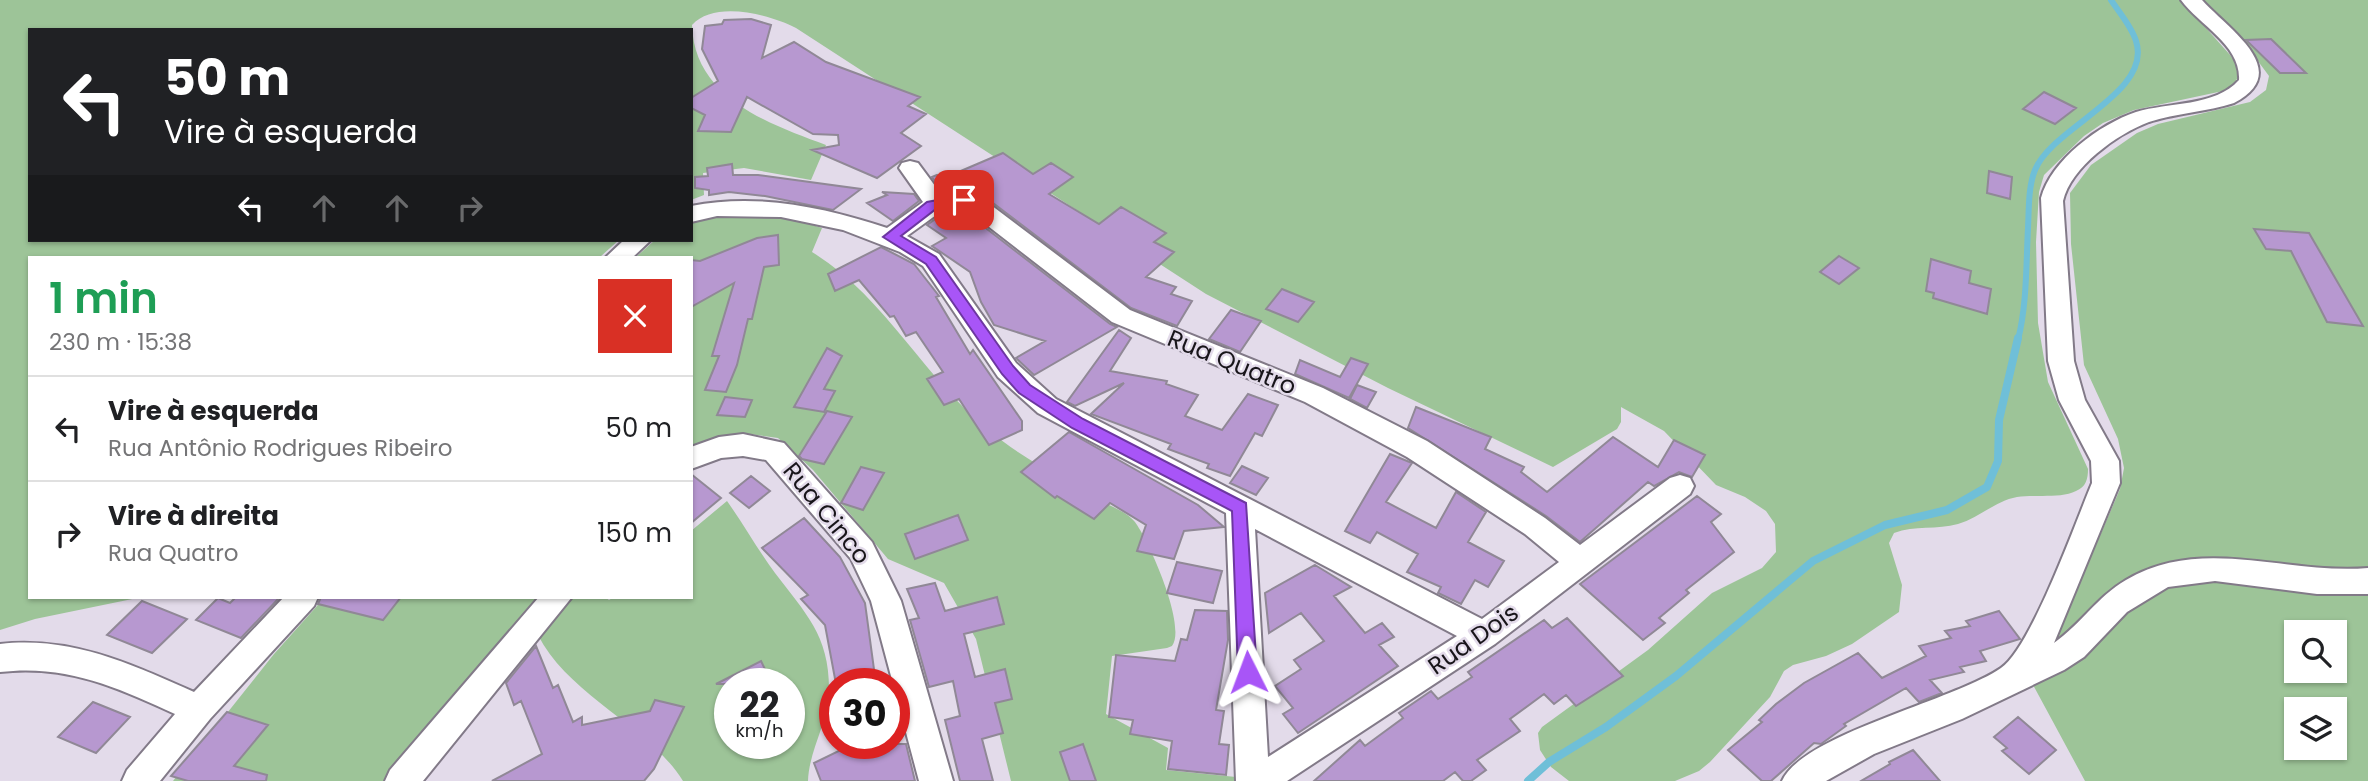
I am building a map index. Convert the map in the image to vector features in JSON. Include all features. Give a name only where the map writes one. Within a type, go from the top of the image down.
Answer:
[{"type":"street","points":[[2014,677],[2036,650],[2106,483],[2107,472],[2100,449],[2072,400],[2061,361],[2052,201],[2054,188],[2070,166],[2132,121],[2159,112],[2220,101],[2246,89],[2250,79],[2248,63],[2191,0]]},
{"type":"street","points":[[890,237],[936,204],[910,168]]},
{"type":"street","name":"Rua Quatro","points":[[936,204],[954,200],[971,201],[1121,316],[1314,395],[1417,449],[1535,526],[1579,561]]},
{"type":"street","points":[[693,214],[721,207],[768,207],[890,237],[931,260],[1007,370],[1025,389],[1077,424],[1484,635]]},
{"type":"street","points":[[619,256],[637,242]]},
{"type":"street","name":"Rua Cinco","points":[[693,457],[730,446],[755,445],[774,451],[862,551],[886,601],[936,781]]},
{"type":"street","name":"Rua Dois","points":[[1259,781],[1484,635],[1680,486]]},
{"type":"street","points":[[1240,508],[1253,781]]},
{"type":"street","points":[[1799,781],[1841,753],[1960,706],[2014,677],[2053,661],[2071,648],[2112,607],[2148,583],[2178,572],[2217,571],[2307,583],[2368,582]]},
{"type":"street","points":[[139,781],[199,709],[301,599]]},
{"type":"street","points":[[402,781],[555,599]]},
{"type":"street","points":[[0,659],[41,655],[76,659],[199,709]]},
{"type":"green space","points":[[0,0],[2181,0],[2231,56],[2241,73],[2233,85],[2223,91],[2134,110],[2103,123],[2084,136],[2044,175],[2039,192],[2036,242],[2038,323],[2048,382],[2088,469],[2084,485],[2063,495],[2009,499],[1958,524],[1894,533],[1889,543],[1902,585],[1899,612],[1852,644],[1826,656],[1793,665],[1784,671],[1770,697],[1699,771],[1675,781],[1569,781],[1551,767],[1540,750],[1538,733],[1542,727],[1648,650],[1712,593],[1762,568],[1776,552],[1775,524],[1766,511],[1745,497],[1716,485],[1664,431],[1621,407],[1621,422],[1617,429],[1553,467],[1388,388],[1206,294],[796,28],[757,14],[727,11],[714,13],[702,17],[692,25],[692,28],[28,28],[28,242],[617,242],[601,256],[28,256],[28,599],[132,599],[35,619],[0,630]]},
{"type":"green space","points":[[2201,0],[2368,0],[2368,781],[2085,781],[2032,683],[2120,489],[2124,468],[2118,439],[2084,365],[2071,244],[2070,193],[2091,165],[2137,133],[2158,124],[2250,102],[2266,90],[2269,76],[2246,45]]},
{"type":"green space","points":[[693,31],[696,50],[706,72],[720,90],[759,117],[826,145],[811,180],[744,168],[703,173],[704,195],[693,199]]},
{"type":"green space","points":[[713,213],[784,216],[822,228],[812,252],[838,270],[862,292],[967,411],[1016,451],[1132,518],[1149,547],[1171,603],[1175,636],[1172,646],[1167,648],[1112,656],[1106,714],[1168,748],[1166,770],[1236,777],[1236,781],[1011,781],[976,639],[944,583],[888,559],[813,470],[778,438],[743,433],[693,445],[693,256],[637,256],[653,242],[693,242],[693,219]]},
{"type":"green space","points":[[727,501],[806,614],[821,641],[827,668],[819,668],[819,735],[808,781],[683,781],[650,743],[569,675],[551,656],[538,635],[571,599],[693,599],[693,529]]},
{"type":"green space","points":[[323,599],[547,599],[388,781],[173,781],[274,654]]},
{"type":"building","points":[[751,19],[771,25],[762,58],[794,42],[826,62],[920,97],[908,106],[926,114],[901,133],[921,146],[877,178],[812,150],[839,145],[838,135],[813,134],[747,97],[731,132],[698,131],[705,115],[693,109],[693,97],[718,81],[702,49],[705,26],[722,24],[724,20]]},
{"type":"building","points":[[2271,39],[2306,73],[2280,73],[2246,40]]},
{"type":"building","points":[[2044,92],[2076,108],[2055,124],[2023,109]]},
{"type":"building","points":[[1003,153],[1033,174],[1051,163],[1073,177],[1049,194],[1099,224],[1121,207],[1166,233],[1154,242],[1174,252],[1146,277],[1176,287],[1171,294],[1192,301],[1177,326],[1131,308],[981,194],[942,191],[932,177],[937,175],[942,179]]},
{"type":"building","points":[[732,164],[733,175],[758,175],[861,189],[833,210],[765,196],[729,192],[709,195],[709,190],[695,188],[695,177],[708,176],[707,168]]},
{"type":"building","points":[[1989,171],[2012,177],[2010,199],[1987,193]]},
{"type":"building","points":[[882,192],[914,194],[919,201],[893,221],[867,203],[887,195]]},
{"type":"building","points":[[965,212],[1117,327],[1034,375],[1016,358],[1045,341],[994,325],[981,302],[970,272],[932,246],[946,238],[927,225],[944,213]]},
{"type":"building","points":[[2254,229],[2309,233],[2363,326],[2327,322],[2291,251],[2266,249]]},
{"type":"building","points":[[778,235],[779,265],[764,267],[752,319],[748,319],[737,365],[726,392],[705,390],[719,356],[712,356],[734,283],[693,306],[693,260],[700,261],[757,238]]},
{"type":"building","points":[[881,247],[914,264],[939,296],[936,297],[970,354],[973,350],[1022,421],[1022,430],[989,445],[959,399],[944,405],[927,379],[943,372],[916,332],[906,336],[894,316],[890,317],[859,280],[835,291],[828,274]]},
{"type":"building","points":[[1839,256],[1859,268],[1839,284],[1820,272]]},
{"type":"building","points":[[1931,259],[1971,271],[1969,283],[1991,289],[1987,314],[1933,298],[1934,293],[1926,291]]},
{"type":"building","points":[[1282,289],[1314,302],[1298,322],[1266,309]]},
{"type":"building","points":[[1231,310],[1261,321],[1240,352],[1209,339]]},
{"type":"building","points":[[1119,330],[1131,338],[1110,371],[1167,381],[1166,384],[1198,395],[1185,416],[1222,430],[1248,394],[1278,405],[1262,436],[1255,433],[1230,476],[1207,468],[1209,464],[1168,449],[1171,444],[1091,414],[1124,383],[1075,406],[1067,402]]},
{"type":"building","points":[[827,348],[842,356],[824,389],[835,391],[824,412],[794,407]]},
{"type":"building","points":[[1351,358],[1368,364],[1349,398],[1295,374],[1300,360],[1340,377]]},
{"type":"building","points":[[1357,385],[1376,392],[1367,408],[1350,399]]},
{"type":"building","points":[[725,397],[752,400],[745,417],[717,415]]},
{"type":"building","points":[[1416,407],[1491,437],[1485,449],[1524,467],[1521,472],[1547,492],[1613,437],[1658,467],[1674,440],[1705,455],[1692,477],[1679,472],[1654,486],[1648,482],[1580,542],[1546,516],[1408,428]]},
{"type":"building","points":[[827,411],[852,417],[824,464],[802,459],[799,456]]},
{"type":"building","points":[[1069,432],[1198,505],[1224,527],[1184,531],[1174,559],[1137,551],[1146,525],[1110,503],[1094,519],[1057,496],[1055,498],[1021,472]]},
{"type":"building","points":[[1390,454],[1412,463],[1386,502],[1436,528],[1456,492],[1486,512],[1468,542],[1504,561],[1488,587],[1475,580],[1461,604],[1438,593],[1441,587],[1407,572],[1418,554],[1377,532],[1370,543],[1345,531]]},
{"type":"building","points":[[1242,466],[1268,478],[1256,495],[1230,483]]},
{"type":"building","points":[[861,467],[884,473],[863,510],[841,503]]},
{"type":"building","points":[[693,476],[721,498],[693,521]]},
{"type":"building","points":[[751,476],[770,491],[749,508],[730,493]]},
{"type":"building","points":[[1697,496],[1721,514],[1711,522],[1734,552],[1686,590],[1689,593],[1659,618],[1665,623],[1643,640],[1580,584]]},
{"type":"building","points":[[958,515],[968,540],[915,559],[905,534]]},
{"type":"building","points":[[804,518],[840,557],[865,603],[874,668],[833,668],[825,625],[801,599],[808,595],[762,548]]},
{"type":"building","points":[[1177,562],[1222,571],[1213,603],[1167,593]]},
{"type":"building","points":[[1315,565],[1351,587],[1334,596],[1365,633],[1382,623],[1394,637],[1379,645],[1398,666],[1298,733],[1283,714],[1293,708],[1275,686],[1301,669],[1294,660],[1324,641],[1301,613],[1269,633],[1265,593]]},
{"type":"building","points":[[935,583],[945,611],[997,597],[1004,624],[964,634],[975,677],[1005,669],[1012,699],[995,703],[1003,733],[982,739],[993,781],[960,781],[945,720],[960,716],[953,681],[929,687],[910,620],[919,618],[907,589]]},
{"type":"building","points":[[217,599],[230,603],[234,599],[278,599],[241,638],[196,620]]},
{"type":"building","points":[[320,599],[399,599],[383,620],[318,604]]},
{"type":"building","points":[[142,601],[187,619],[152,653],[107,635]]},
{"type":"building","points":[[1195,610],[1227,611],[1228,640],[1216,710],[1224,711],[1219,744],[1229,745],[1226,775],[1168,769],[1172,741],[1130,734],[1133,720],[1109,717],[1116,655],[1175,661],[1181,639],[1187,640]]},
{"type":"building","points":[[1999,611],[2020,639],[1980,651],[1986,661],[1960,667],[1964,672],[1930,680],[1942,693],[1919,702],[1906,688],[1844,724],[1846,726],[1821,744],[1814,743],[1771,781],[1762,781],[1728,750],[1762,722],[1759,720],[1776,704],[1804,683],[1858,653],[1882,678],[1926,656],[1919,646],[1951,638],[1945,631],[1970,626],[1966,621]]},
{"type":"building","points":[[1567,618],[1623,676],[1576,706],[1566,695],[1554,704],[1544,694],[1510,719],[1520,731],[1477,760],[1486,770],[1471,781],[1463,781],[1455,772],[1443,781],[1314,781],[1360,740],[1365,746],[1403,718],[1399,713],[1431,691],[1438,699],[1472,677],[1468,672],[1544,620],[1552,628]]},
{"type":"building","points":[[536,646],[553,688],[558,685],[573,722],[582,717],[582,725],[650,711],[655,700],[684,707],[654,769],[644,781],[492,781],[542,754],[521,701],[514,705],[506,683]]},
{"type":"building","points":[[761,661],[764,668],[747,668]]},
{"type":"building","points":[[93,702],[130,717],[96,753],[58,737]]},
{"type":"building","points":[[227,712],[268,725],[234,766],[267,775],[266,781],[188,781],[171,776]]},
{"type":"building","points":[[2018,717],[2056,750],[2029,774],[2002,751],[2007,748],[1994,737]]},
{"type":"building","points":[[1083,744],[1096,781],[1070,781],[1060,752]]},
{"type":"building","points":[[1913,750],[1940,781],[1861,781],[1890,764],[1889,762]]},
{"type":"building","points":[[822,759],[910,759],[915,781],[821,781],[814,763]]},
{"type":"waterway","points":[[2018,340],[2025,299],[2030,191],[2035,170],[2045,154],[2060,139],[2116,93],[2130,77],[2137,60],[2134,36],[2111,0]]},
{"type":"waterway","points":[[1528,781],[1549,762],[1606,727],[1676,676],[1813,561],[1885,525],[1947,510],[1987,487],[1998,461],[1999,420],[2018,338]]},
{"type":"route","points":[[964,200],[949,200],[932,205],[890,237],[915,248],[931,260],[1007,370],[1025,389],[1077,424],[1240,508],[1248,672]]}]
